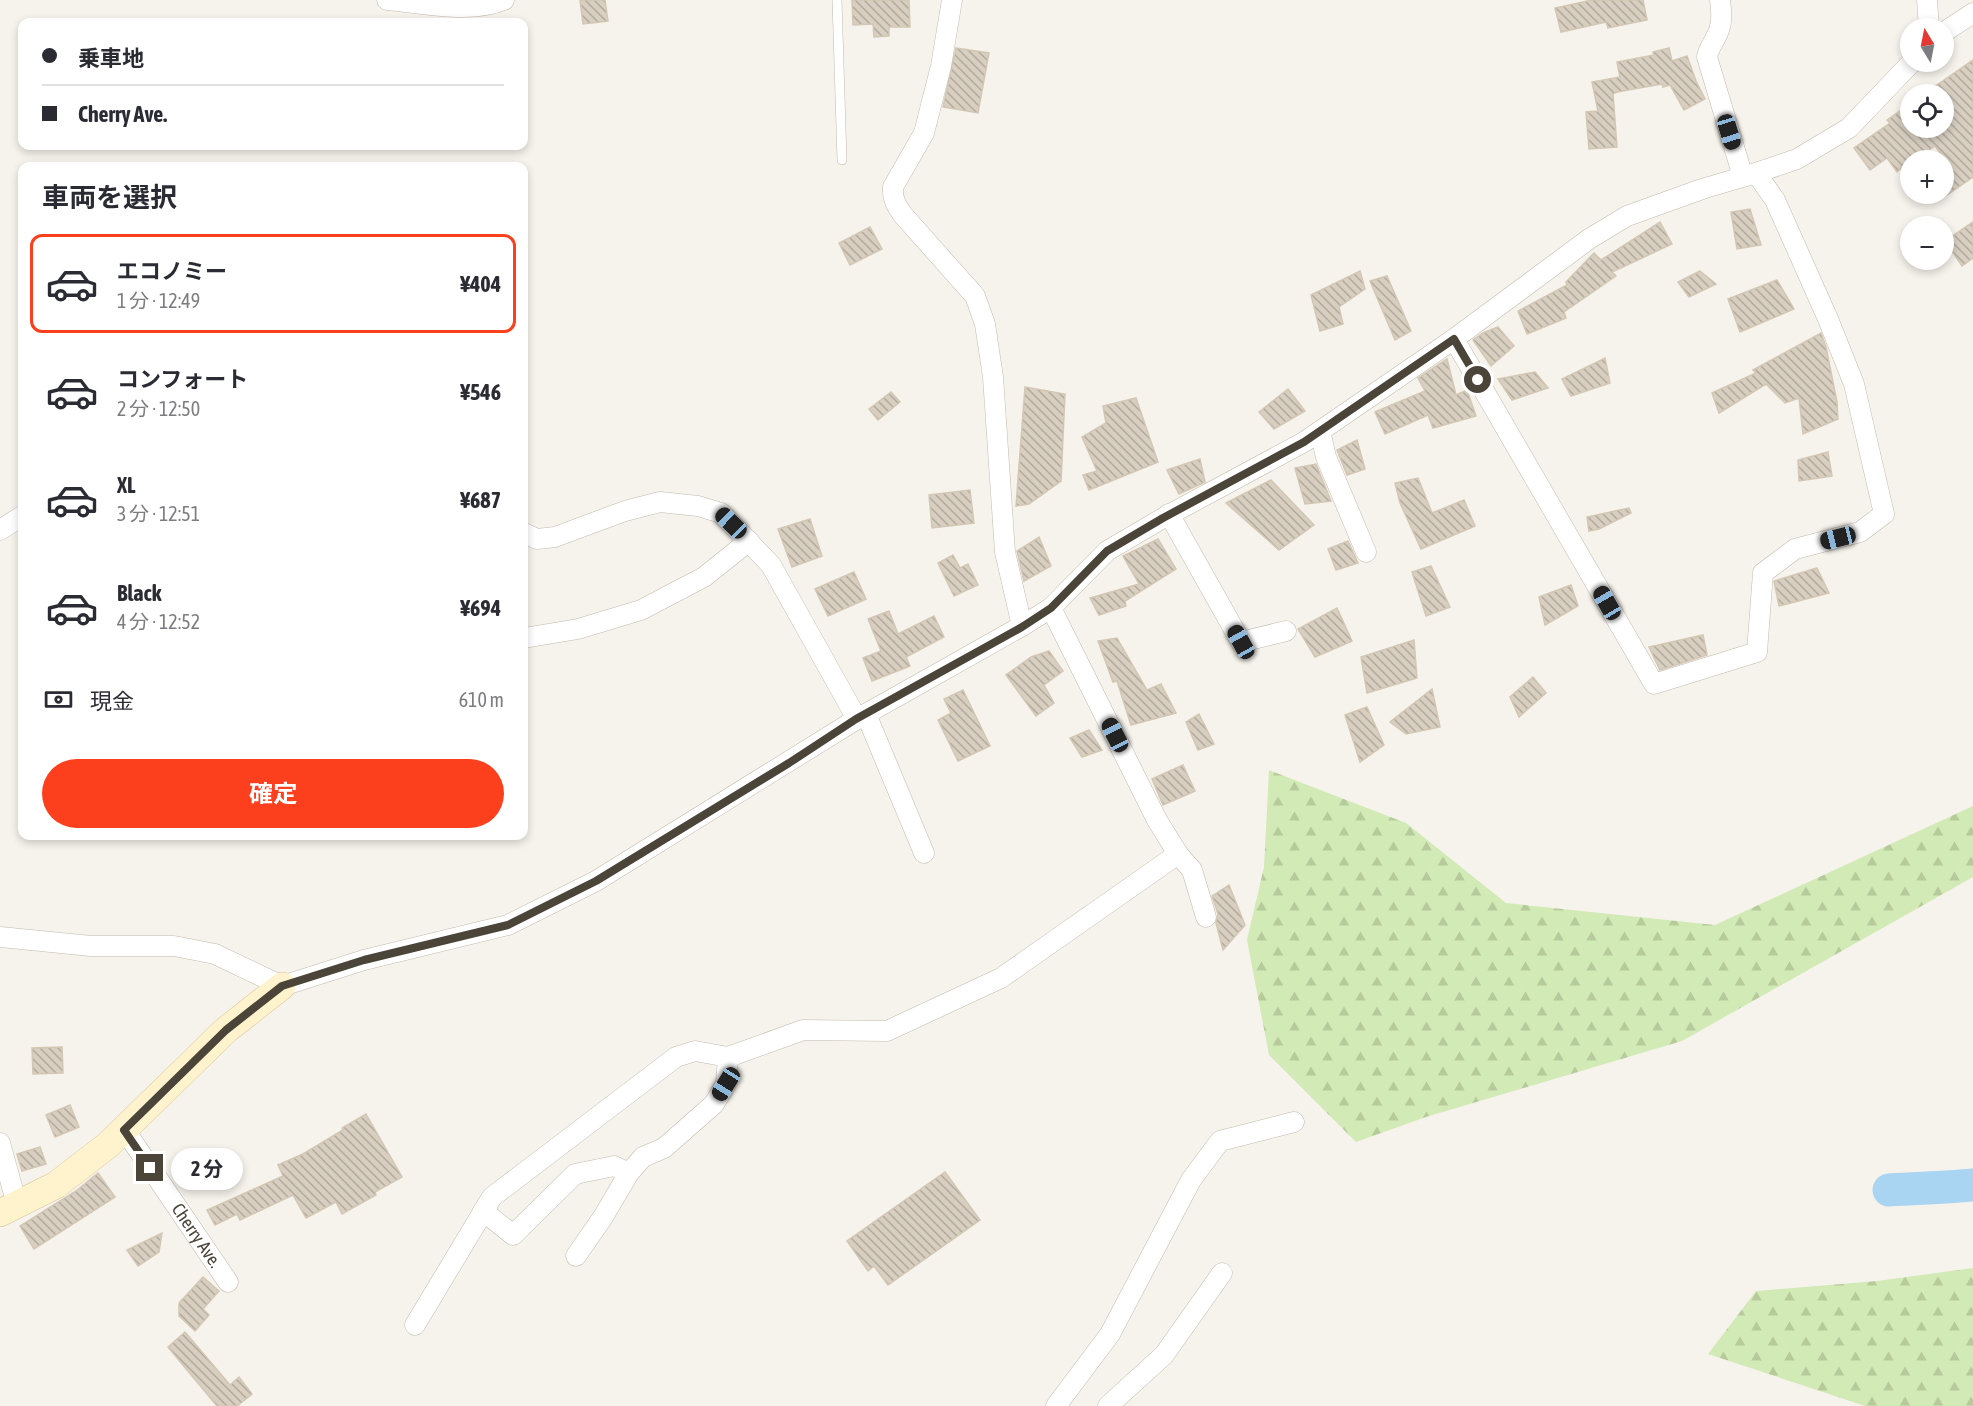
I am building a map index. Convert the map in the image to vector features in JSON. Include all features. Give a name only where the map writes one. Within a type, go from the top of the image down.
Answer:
[{"type":"street","points":[[387,0],[473,7],[490,6],[504,0]]},
{"type":"street","points":[[952,0],[941,66],[924,133],[893,187],[892,195],[894,203],[909,223],[975,296],[985,324],[993,377],[1005,552],[1022,627]]},
{"type":"street","points":[[1454,339],[1654,684],[1757,652],[1763,573],[1795,549],[1860,532],[1884,514],[1854,384],[1775,200],[1749,175],[1707,57],[1708,50],[1719,30],[1722,16],[1720,0]]},
{"type":"street","points":[[1927,0],[1928,18]]},
{"type":"street","points":[[1954,25],[1973,13]]},
{"type":"street","points":[[0,1143],[8,1209],[56,1185],[108,1145],[226,1030],[282,986],[364,960],[508,925],[596,881],[789,763],[861,716],[1022,627],[1051,608],[1107,551],[1170,514],[1304,442],[1454,339],[1589,239],[1627,216],[1797,159],[1849,128],[1902,72]]},
{"type":"street","points":[[1320,431],[1326,457],[1366,552]]},
{"type":"street","points":[[528,535],[537,539],[555,537],[625,511],[660,502],[698,506],[721,513],[771,565],[861,716],[924,853]]},
{"type":"street","points":[[1170,514],[1241,642],[1286,631]]},
{"type":"street","points":[[0,530],[18,519]]},
{"type":"street","points":[[528,637],[578,629],[641,610],[704,577],[749,541]]},
{"type":"street","points":[[1051,608],[1157,820],[1178,854],[1192,870],[1206,917]]},
{"type":"street","points":[[415,1325],[492,1197],[676,1057],[695,1051],[728,1057],[803,1030],[887,1031],[1001,978],[1178,854]]},
{"type":"street","points":[[0,937],[91,946],[174,946],[215,954],[282,986]]},
{"type":"street","points":[[576,1256],[629,1173],[643,1157],[664,1148],[714,1104],[726,1084],[728,1057]]},
{"type":"street","points":[[1056,1406],[1110,1335],[1191,1180],[1220,1141],[1294,1122]]},
{"type":"street","name":"Cherry Ave.","points":[[124,1130],[228,1282]]},
{"type":"street","points":[[483,1211],[513,1235],[575,1174],[614,1166],[629,1173]]},
{"type":"street","points":[[1108,1406],[1164,1355],[1222,1273]]},
{"type":"lane","points":[[837,0],[842,160]]},
{"type":"green space","points":[[1269,770],[1406,823],[1506,903],[1715,925],[1973,806],[1973,877],[1682,1041],[1426,1117],[1356,1142],[1269,1055],[1247,940],[1264,867]]},
{"type":"green space","points":[[1973,1268],[1973,1406],[1865,1406],[1708,1354],[1756,1291],[1877,1281]]},
{"type":"building","points":[[580,0],[605,0],[608,21],[583,24]]},
{"type":"building","points":[[852,0],[909,0],[910,27],[889,27],[889,36],[874,37],[873,24],[853,25]]},
{"type":"building","points":[[1592,0],[1643,0],[1647,20],[1608,28],[1606,22],[1561,32],[1555,8]]},
{"type":"building","points":[[956,48],[989,53],[978,113],[943,107]]},
{"type":"building","points":[[1669,48],[1672,61],[1687,56],[1705,99],[1684,110],[1670,85],[1663,87],[1662,84],[1617,92],[1613,94],[1617,147],[1589,149],[1586,112],[1598,111],[1592,82],[1620,77],[1617,62],[1654,55],[1653,52]]},
{"type":"building","points":[[1973,60],[1973,177],[1954,190],[1954,150],[1938,150],[1935,146],[1929,150],[1900,150],[1900,169],[1897,172],[1887,158],[1870,170],[1854,148],[1890,123],[1887,120],[1900,111],[1900,138],[1954,138],[1954,84],[1938,84]]},
{"type":"building","points":[[1750,209],[1761,245],[1737,249],[1731,212]]},
{"type":"building","points":[[1660,222],[1672,244],[1612,272],[1616,276],[1564,312],[1566,318],[1527,334],[1518,311],[1567,285],[1566,282],[1594,253],[1601,260]]},
{"type":"building","points":[[1973,222],[1973,258],[1962,266],[1954,254],[1954,235]]},
{"type":"building","points":[[870,227],[882,249],[850,265],[839,243]]},
{"type":"building","points":[[1360,271],[1365,289],[1339,307],[1343,324],[1320,331],[1311,295]]},
{"type":"building","points":[[1700,271],[1716,284],[1689,297],[1678,282]]},
{"type":"building","points":[[1387,276],[1411,331],[1395,340],[1370,281]]},
{"type":"building","points":[[1777,280],[1794,309],[1740,332],[1728,299]]},
{"type":"building","points":[[1498,327],[1514,346],[1491,366],[1473,340]]},
{"type":"building","points":[[1821,333],[1837,402],[1838,419],[1803,434],[1799,398],[1785,403],[1766,384],[1719,413],[1712,393],[1756,373],[1753,370]]},
{"type":"building","points":[[1605,358],[1610,383],[1571,396],[1562,379]]},
{"type":"building","points":[[1447,359],[1456,395],[1467,390],[1476,416],[1433,428],[1428,415],[1385,434],[1375,412],[1425,391],[1418,378]]},
{"type":"building","points":[[1535,372],[1548,388],[1512,400],[1498,379]]},
{"type":"building","points":[[1025,387],[1065,394],[1061,481],[1029,504],[1016,506]]},
{"type":"building","points":[[1288,389],[1305,411],[1274,429],[1259,412]]},
{"type":"building","points":[[891,392],[900,402],[878,420],[869,409]]},
{"type":"building","points":[[1136,398],[1158,462],[1089,490],[1083,475],[1097,471],[1082,437],[1106,423],[1103,406]]},
{"type":"building","points":[[1357,440],[1365,469],[1347,475],[1337,450]]},
{"type":"building","points":[[1828,452],[1832,476],[1799,481],[1798,460]]},
{"type":"building","points":[[1200,459],[1205,482],[1179,494],[1167,470]]},
{"type":"building","points":[[1316,464],[1331,501],[1305,504],[1295,468]]},
{"type":"building","points":[[1418,478],[1432,513],[1464,500],[1475,526],[1421,549],[1400,503],[1395,483]]},
{"type":"building","points":[[1271,480],[1314,525],[1279,550],[1226,503]]},
{"type":"building","points":[[970,490],[974,523],[932,528],[929,495]]},
{"type":"building","points":[[1629,508],[1631,513],[1599,529],[1589,531],[1587,517]]},
{"type":"building","points":[[810,519],[822,556],[792,567],[778,529]]},
{"type":"building","points":[[1039,537],[1051,566],[1024,581],[1017,551]]},
{"type":"building","points":[[1158,539],[1176,569],[1125,601],[1126,606],[1099,615],[1090,598],[1139,584],[1123,556]]},
{"type":"building","points":[[1348,541],[1358,563],[1336,570],[1328,549]]},
{"type":"building","points":[[953,555],[960,568],[968,564],[978,585],[954,596],[938,563]]},
{"type":"building","points":[[1431,566],[1450,607],[1426,616],[1412,572]]},
{"type":"building","points":[[1817,568],[1829,593],[1779,606],[1774,581]]},
{"type":"building","points":[[854,572],[866,599],[828,616],[815,589]]},
{"type":"building","points":[[1571,585],[1578,606],[1545,625],[1539,597]]},
{"type":"building","points":[[1337,608],[1352,641],[1315,657],[1298,629]]},
{"type":"building","points":[[889,611],[898,634],[934,616],[944,637],[906,657],[910,666],[872,681],[863,658],[881,651],[868,619]]},
{"type":"building","points":[[1703,635],[1707,655],[1660,670],[1649,647]]},
{"type":"building","points":[[1117,638],[1147,690],[1161,684],[1176,713],[1131,725],[1117,681],[1113,682],[1098,641]]},
{"type":"building","points":[[1414,640],[1417,678],[1367,693],[1361,657]]},
{"type":"building","points":[[1049,651],[1063,671],[1044,685],[1054,703],[1036,716],[1006,675],[1031,657]]},
{"type":"building","points":[[1533,677],[1546,693],[1519,717],[1510,697]]},
{"type":"building","points":[[1432,689],[1440,727],[1406,734],[1390,722]]},
{"type":"building","points":[[963,690],[990,746],[958,761],[938,720],[951,713],[944,699]]},
{"type":"building","points":[[1367,707],[1384,745],[1360,762],[1345,715]]},
{"type":"building","points":[[1199,714],[1214,744],[1198,750],[1186,722]]},
{"type":"building","points":[[1089,730],[1102,750],[1082,757],[1070,738]]},
{"type":"building","points":[[1183,765],[1195,791],[1163,805],[1152,779]]},
{"type":"building","points":[[1229,885],[1245,925],[1223,950],[1216,923],[1218,914],[1212,896]]},
{"type":"building","points":[[62,1047],[63,1073],[33,1074],[32,1048]]},
{"type":"building","points":[[70,1105],[79,1127],[55,1137],[46,1115]]},
{"type":"building","points":[[366,1114],[402,1177],[342,1214],[336,1202],[306,1218],[293,1195],[240,1220],[237,1214],[215,1225],[207,1210],[283,1176],[278,1165],[303,1154]]},
{"type":"building","points":[[40,1147],[46,1164],[22,1171],[17,1154]]},
{"type":"building","points":[[209,1158],[217,1171],[190,1189],[182,1176]]},
{"type":"building","points":[[945,1172],[980,1220],[888,1285],[874,1266],[868,1271],[847,1241]]},
{"type":"building","points":[[98,1173],[115,1197],[34,1249],[20,1226],[76,1191]]},
{"type":"building","points":[[162,1233],[159,1252],[138,1266],[127,1250]]},
{"type":"building","points":[[203,1277],[219,1291],[203,1309],[209,1315],[195,1331],[179,1316],[179,1303]]},
{"type":"building","points":[[185,1332],[230,1385],[239,1377],[252,1394],[237,1406],[217,1406],[168,1347]]},
{"type":"waterway","points":[[1889,1190],[1973,1185]]},
{"type":"route","points":[[150,1168],[124,1130],[226,1030],[282,986],[364,960],[508,925],[596,881],[789,763],[856,719],[1022,627],[1051,608],[1107,551],[1304,442],[1454,339],[1478,380]]}]
